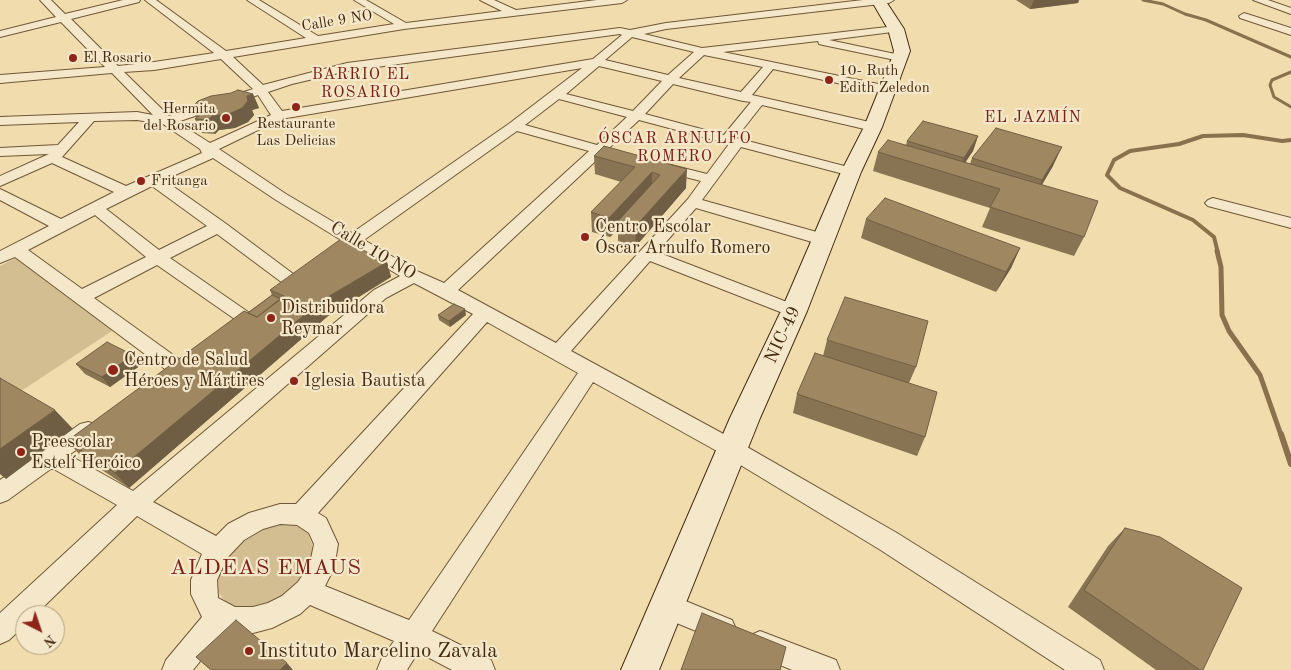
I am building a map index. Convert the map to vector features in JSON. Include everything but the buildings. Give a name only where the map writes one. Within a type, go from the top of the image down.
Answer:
[{"type":"street","points":[[44,0],[116,69],[166,122],[261,90],[317,73],[346,67],[622,29],[666,26],[882,1]]},
{"type":"street","points":[[0,34],[136,0]]},
{"type":"street","points":[[150,0],[224,55],[261,90],[278,116]]},
{"type":"street","points":[[252,0],[315,39]]},
{"type":"street","points":[[359,0],[404,26]]},
{"type":"street","points":[[377,0],[420,24]]},
{"type":"street","points":[[484,0],[514,12]]},
{"type":"street","name":"Calle 9 NO","points":[[0,80],[154,66],[404,26],[622,0]]},
{"type":"street","points":[[1258,0],[1291,11]]},
{"type":"street","name":"NIC-49","points":[[640,670],[732,449],[794,311],[851,172],[873,127],[900,58],[902,51],[896,29],[882,1]]},
{"type":"street","points":[[768,14],[803,39],[900,58]]},
{"type":"street","points":[[1244,16],[1291,32]]},
{"type":"street","points":[[622,29],[702,51],[888,90]]},
{"type":"street","points":[[331,256],[515,126],[557,94],[597,62],[622,29]]},
{"type":"street","points":[[446,291],[636,116],[670,80],[702,51],[896,29]]},
{"type":"street","points":[[8,254],[60,225],[278,116],[597,62],[873,127]]},
{"type":"street","points":[[743,97],[771,65]]},
{"type":"street","points":[[557,94],[851,172]]},
{"type":"street","points":[[558,353],[693,202],[710,179],[758,100]]},
{"type":"street","points":[[0,182],[56,154],[91,116]]},
{"type":"street","name":"Calle 10 NO","points":[[0,121],[91,116],[137,116],[166,122],[281,197],[413,276],[446,291],[732,449]]},
{"type":"street","points":[[515,126],[617,155]]},
{"type":"street","points":[[0,152],[56,154],[126,192]]},
{"type":"street","points":[[654,165],[710,179]]},
{"type":"street","points":[[96,208],[237,323],[286,288],[219,226],[153,179]]},
{"type":"street","points":[[0,194],[60,225]]},
{"type":"street","points":[[693,202],[824,240]]},
{"type":"street","points":[[1213,203],[1291,222]]},
{"type":"street","points":[[81,297],[219,226]]},
{"type":"street","points":[[8,254],[81,297],[176,367]]},
{"type":"street","points":[[647,254],[794,311]]},
{"type":"street","points":[[0,631],[135,502],[380,294],[413,276]]},
{"type":"street","points":[[301,515],[485,313]]},
{"type":"street","points":[[391,670],[590,371]]},
{"type":"street","points":[[0,493],[106,417]]},
{"type":"street","points":[[732,449],[888,541],[1090,670]]},
{"type":"street","points":[[51,456],[218,550]]},
{"type":"street","points":[[280,514],[301,515],[318,526],[326,544],[322,568],[306,591],[291,605],[272,615],[253,620],[235,620],[220,615],[210,606],[204,594],[204,580],[209,565],[218,550],[236,532],[257,520],[280,514]]},
{"type":"street","points":[[306,591],[414,636],[481,670]]},
{"type":"street","points":[[666,606],[826,670]]},
{"type":"street","points":[[176,670],[220,615]]},
{"type":"shaded area","points":[[18,257],[118,327],[0,405],[0,266]]},
{"type":"shaded area","points":[[280,523],[295,525],[307,532],[312,544],[313,558],[306,574],[294,589],[277,600],[259,607],[241,608],[226,602],[218,592],[216,578],[231,547],[263,526]]},
{"type":"waterway","points":[[1143,0],[1163,4],[1185,14],[1206,20],[1291,57]]},
{"type":"waterway","points":[[1291,72],[1272,80],[1270,85],[1274,97],[1291,107]]},
{"type":"waterway","points":[[1218,253],[1214,237],[1193,220],[1120,188],[1107,175],[1114,160],[1130,151],[1179,144],[1203,136],[1243,135],[1282,141],[1291,140]]},
{"type":"waterway","points":[[1217,251],[1221,267],[1222,315],[1229,331],[1260,375],[1281,435]]},
{"type":"waterway","points":[[1281,434],[1291,464]]},
{"type":"place","name":"El Rosario","points":[[73,58]]},
{"type":"place","name":"10- Ruth Edith Zeledon","points":[[829,80]]},
{"type":"place","name":"Restaurante Las Delicias","points":[[296,107]]},
{"type":"place","name":"Hermita del Rosario","points":[[226,118]]},
{"type":"place","name":"Fritanga","points":[[141,181]]},
{"type":"place","name":"Centro Escolar Óscar Arnulfo Romero","points":[[585,237]]},
{"type":"place","name":"Distribuidora Reymar","points":[[271,318]]},
{"type":"place","name":"Centro de Salud Héroes y Mártires","points":[[113,370]]},
{"type":"place","name":"Iglesia Bautista","points":[[294,381]]},
{"type":"place","name":"Preescolar Estelí Heróico","points":[[21,452]]},
{"type":"place","name":"Instituto Marcelino Zavala","points":[[249,651]]},
{"type":"district","name":"BARRIO EL ROSARIO","points":[[361,84]]},
{"type":"district","name":"EL JAZMÍN","points":[[1033,118]]},
{"type":"district","name":"ÓSCAR ARNULFO ROMERO","points":[[675,148]]},
{"type":"district","name":"ALDEAS EMAUS","points":[[266,568]]}]
